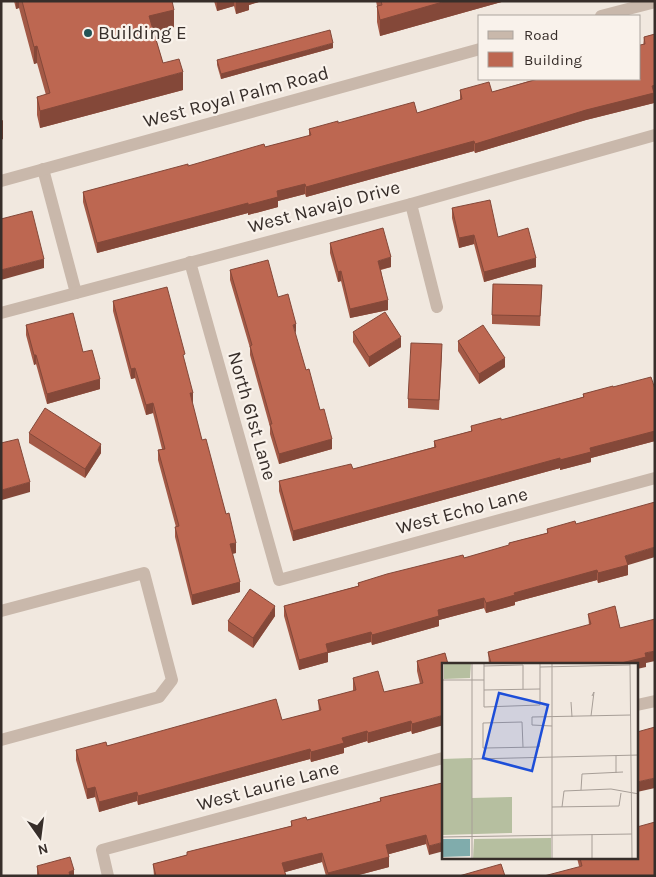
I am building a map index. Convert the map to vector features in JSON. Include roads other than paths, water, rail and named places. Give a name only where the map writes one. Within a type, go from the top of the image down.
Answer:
[{"type":"street","points":[[605,15],[655,2]]},
{"type":"street","name":"West Royal Palm Road","points":[[1,181],[478,51]]},
{"type":"street","name":"West Navajo Drive","points":[[1,312],[411,204],[655,135]]},
{"type":"street","points":[[43,169],[76,293]]},
{"type":"street","points":[[411,204],[437,307]]},
{"type":"street","name":"North 61st Lane","points":[[190,262],[278,580]]},
{"type":"street","name":"West Echo Lane","points":[[278,580],[655,478]]},
{"type":"street","points":[[1,611],[144,573],[172,680],[159,697],[1,740]]},
{"type":"street","points":[[638,705],[655,700]]},
{"type":"street","name":"West Laurie Lane","points":[[108,876],[102,850],[442,759]]},
{"type":"place","name":"Building E","points":[[88,33]]}]
